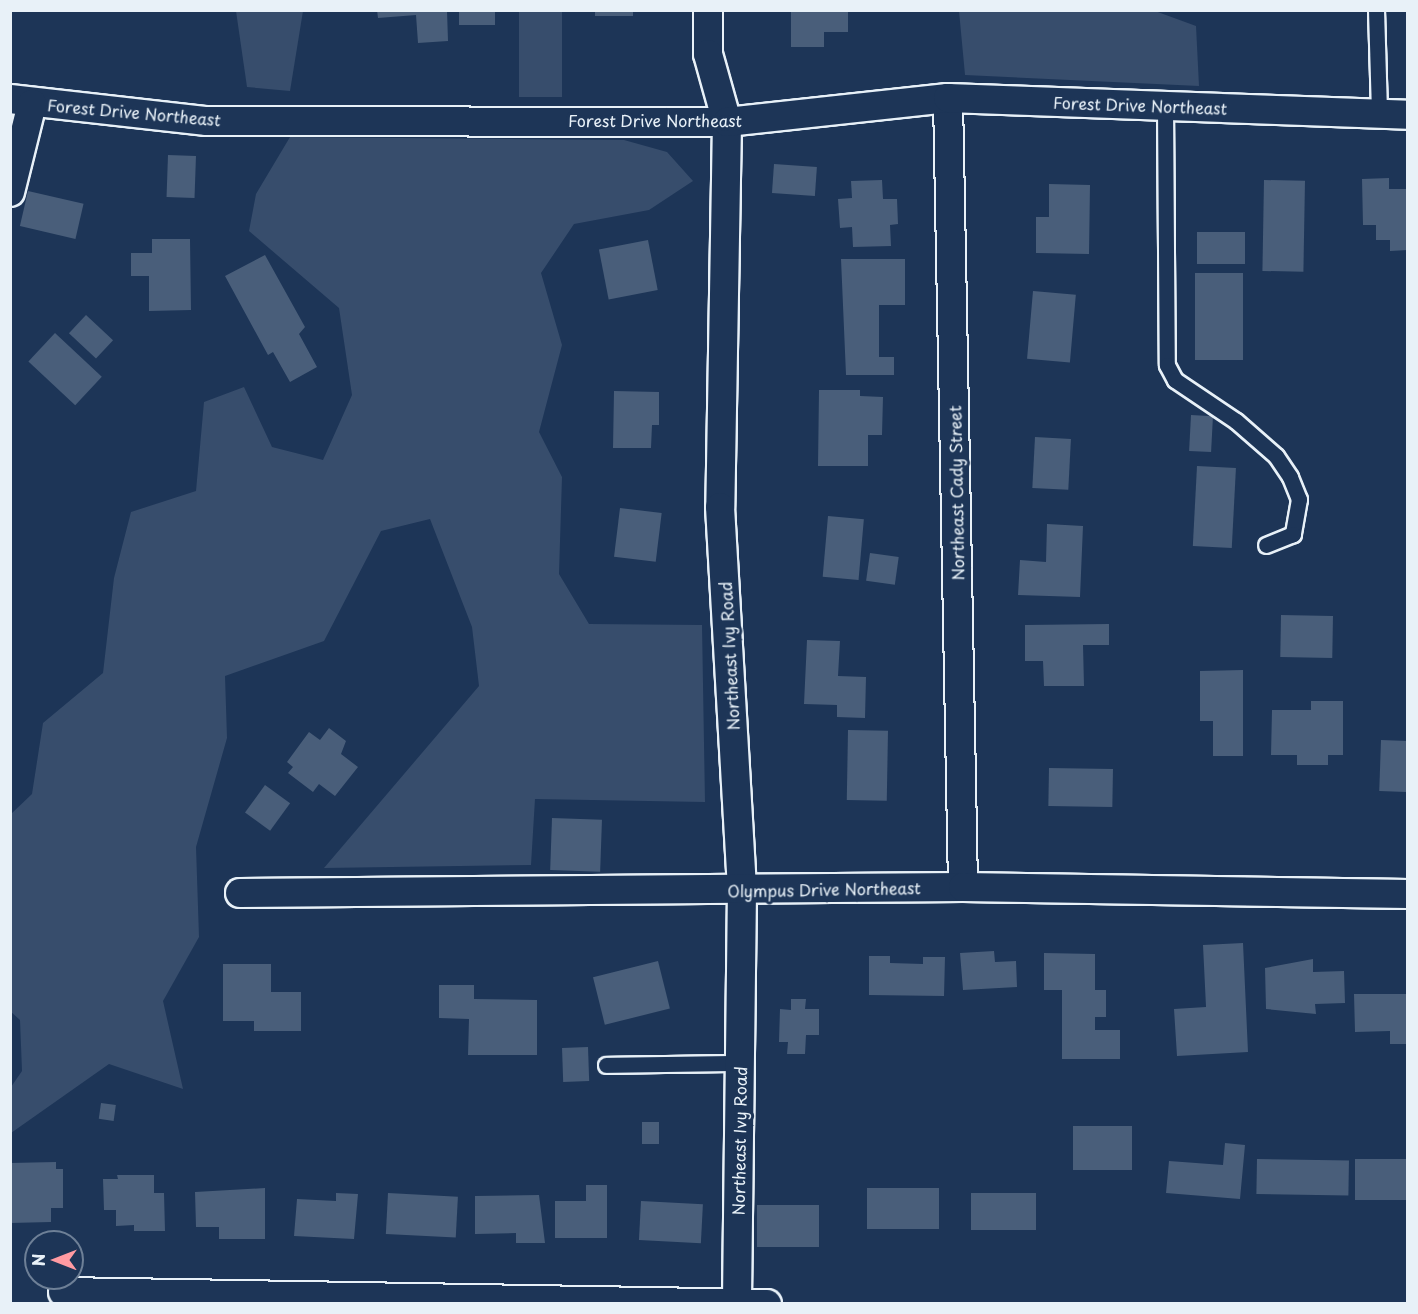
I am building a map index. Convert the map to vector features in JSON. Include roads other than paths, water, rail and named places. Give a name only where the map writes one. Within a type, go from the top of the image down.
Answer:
[{"type":"street","name":"Northeast Ivy Road","points":[[708,10],[708,54],[727,122],[720,507],[742,890],[737,1303]]},
{"type":"street","name":"Forest Drive Northeast","points":[[21,101],[207,121],[727,122],[948,98],[1407,115]]},
{"type":"street","name":"Northeast Cady Street","points":[[948,98],[963,887]]},
{"type":"street","points":[[10,192],[21,101]]},
{"type":"street","name":"Olympus Drive Northeast","points":[[240,893],[963,887],[1407,894]]},
{"type":"street","points":[[63,1292],[212,1299],[767,1304]]},
{"type":"lane","points":[[1376,10],[1379,114]]},
{"type":"lane","points":[[1165,106],[1167,364],[1175,380],[1236,421],[1276,456],[1290,477],[1299,498],[1293,534],[1266,545]]},
{"type":"lane","points":[[606,1065],[740,1063]]}]
